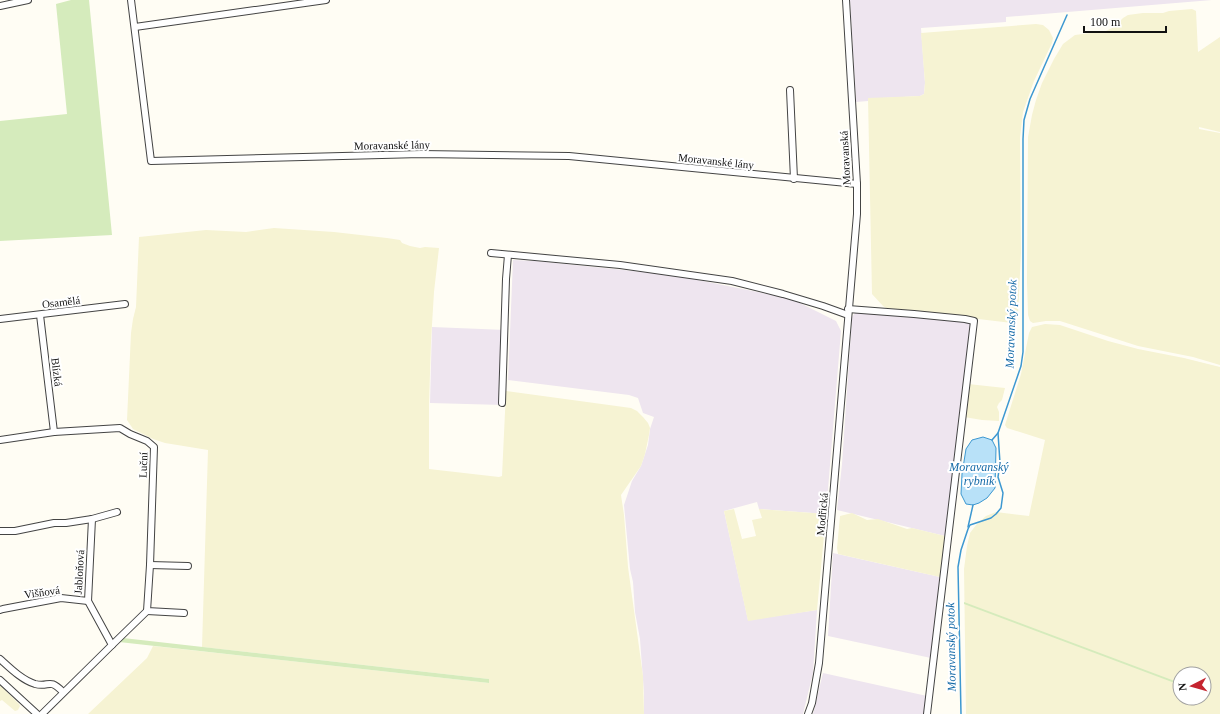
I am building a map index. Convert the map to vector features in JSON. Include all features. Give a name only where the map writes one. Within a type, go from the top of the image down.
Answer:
[{"type":"street","points":[[0,6],[28,0]]},
{"type":"street","name":"Moravanské lány","points":[[131,0],[151,161],[421,154],[569,156],[856,184]]},
{"type":"street","points":[[135,27],[326,0]]},
{"type":"street","name":"Moravanská","points":[[846,0],[857,214],[848,312]]},
{"type":"street","points":[[790,90],[794,179]]},
{"type":"street","points":[[492,253],[620,266],[732,281],[848,312],[958,318],[974,321],[927,714]]},
{"type":"street","points":[[502,403],[508,255]]},
{"type":"street","name":"Osamělá","points":[[0,319],[125,304]]},
{"type":"street","name":"Modřická","points":[[808,714],[812,703],[820,663],[848,312]]},
{"type":"street","name":"Blízká","points":[[40,314],[54,432]]},
{"type":"street","name":"Luční","points":[[54,432],[120,428],[147,441],[154,447],[147,611]]},
{"type":"street","points":[[0,440],[54,432]]},
{"type":"street","points":[[0,531],[15,531],[54,523],[66,523],[92,519],[117,512]]},
{"type":"street","name":"Jabloňová","points":[[92,519],[88,601],[112,645]]},
{"type":"street","points":[[150,564],[188,566]]},
{"type":"street","name":"Višňová","points":[[0,610],[2,608],[61,598],[88,601]]},
{"type":"street","points":[[42,714],[147,611],[184,613]]},
{"type":"street","points":[[0,659],[25,679],[36,684],[56,685],[63,692]]},
{"type":"street","points":[[0,680],[37,714]]},
{"type":"shaded area","points":[[850,0],[1212,0],[1006,17],[1006,22],[921,28],[925,83],[924,94],[920,96],[868,99],[868,101],[856,102]]},
{"type":"shaded area","points":[[1192,9],[1196,11],[1198,52],[1220,37],[1220,132],[1199,127],[1199,129],[1220,133],[1220,365],[1193,357],[1138,346],[1060,321],[1033,323],[1030,321],[1028,315],[1028,137],[1036,100],[1042,83],[1054,59],[1063,44],[1075,35],[1106,31],[1114,27],[1128,15],[1163,13]]},
{"type":"shaded area","points":[[1036,24],[1043,25],[1049,30],[1053,38],[1034,81],[1023,112],[1020,138],[1021,253],[1018,314],[1012,323],[886,308],[872,294],[868,98],[920,96],[924,94],[925,83],[921,33]]},
{"type":"shaded area","points":[[274,228],[334,232],[387,238],[400,240],[402,243],[420,248],[439,248],[434,292],[431,341],[429,469],[499,477],[502,476],[506,391],[631,408],[637,411],[648,423],[650,428],[649,435],[641,466],[621,495],[628,567],[643,676],[644,714],[88,714],[147,658],[153,646],[489,683],[489,679],[202,647],[208,450],[165,443],[153,439],[133,429],[127,420],[131,333],[136,307],[139,237],[206,230],[246,232]]},
{"type":"shaded area","points":[[513,260],[653,273],[688,278],[792,299],[836,321],[841,331],[826,514],[759,509],[757,502],[724,511],[748,620],[817,610],[813,673],[803,714],[644,714],[640,639],[635,612],[624,505],[632,481],[641,466],[648,445],[650,429],[654,417],[643,413],[638,398],[629,395],[508,380]]},
{"type":"shaded area","points":[[859,312],[969,323],[971,326],[945,536],[837,510],[842,464],[852,317],[855,313]]},
{"type":"shaded area","points":[[1045,324],[1060,325],[1138,349],[1220,367],[1220,714],[966,714],[964,569],[970,533],[986,516],[996,512],[1029,516],[1045,440],[1007,428],[1005,425],[1021,374],[1029,333],[1032,327]]},
{"type":"shaded area","points":[[432,327],[506,330],[503,405],[430,403]]},
{"type":"shaded area","points":[[968,384],[1005,388],[1002,400],[997,407],[999,412],[999,421],[964,417]]},
{"type":"shaded area","points":[[734,509],[742,539],[756,536],[752,520],[762,518],[759,509],[826,514],[817,610],[748,621],[724,511]]},
{"type":"shaded area","points":[[852,513],[867,520],[878,519],[907,529],[912,528],[945,536],[940,577],[838,554],[837,548],[840,516]]},
{"type":"shaded area","points":[[833,553],[940,577],[931,658],[828,636]]},
{"type":"shaded area","points":[[823,673],[927,696],[924,714],[813,714]]},
{"type":"shaded area","points":[[0,685],[19,704],[20,706],[18,710],[15,711],[2,700],[0,701]]},
{"type":"green space","points":[[71,0],[89,0],[112,235],[0,241],[0,121],[67,114],[56,4]]},
{"type":"green space","points":[[964,602],[1172,680],[1172,682],[964,604]]},
{"type":"green space","points":[[123,638],[489,679],[489,683],[119,642]]},
{"type":"water","name":"Moravanský rybník","points":[[983,437],[992,440],[996,448],[995,488],[987,498],[979,503],[973,505],[966,504],[961,494],[962,474],[966,449],[972,440]]},
{"type":"waterway","name":"Moravanský potok","points":[[961,714],[958,567],[961,550],[970,525],[991,518],[1001,508],[1003,493],[998,477],[1000,463],[998,433],[1021,366],[1023,352],[1024,120],[1030,99],[1067,15]]},
{"type":"waterway","name":"Moravanský potok","points":[[992,440],[998,433]]},
{"type":"waterway","points":[[968,527],[973,505]]}]
